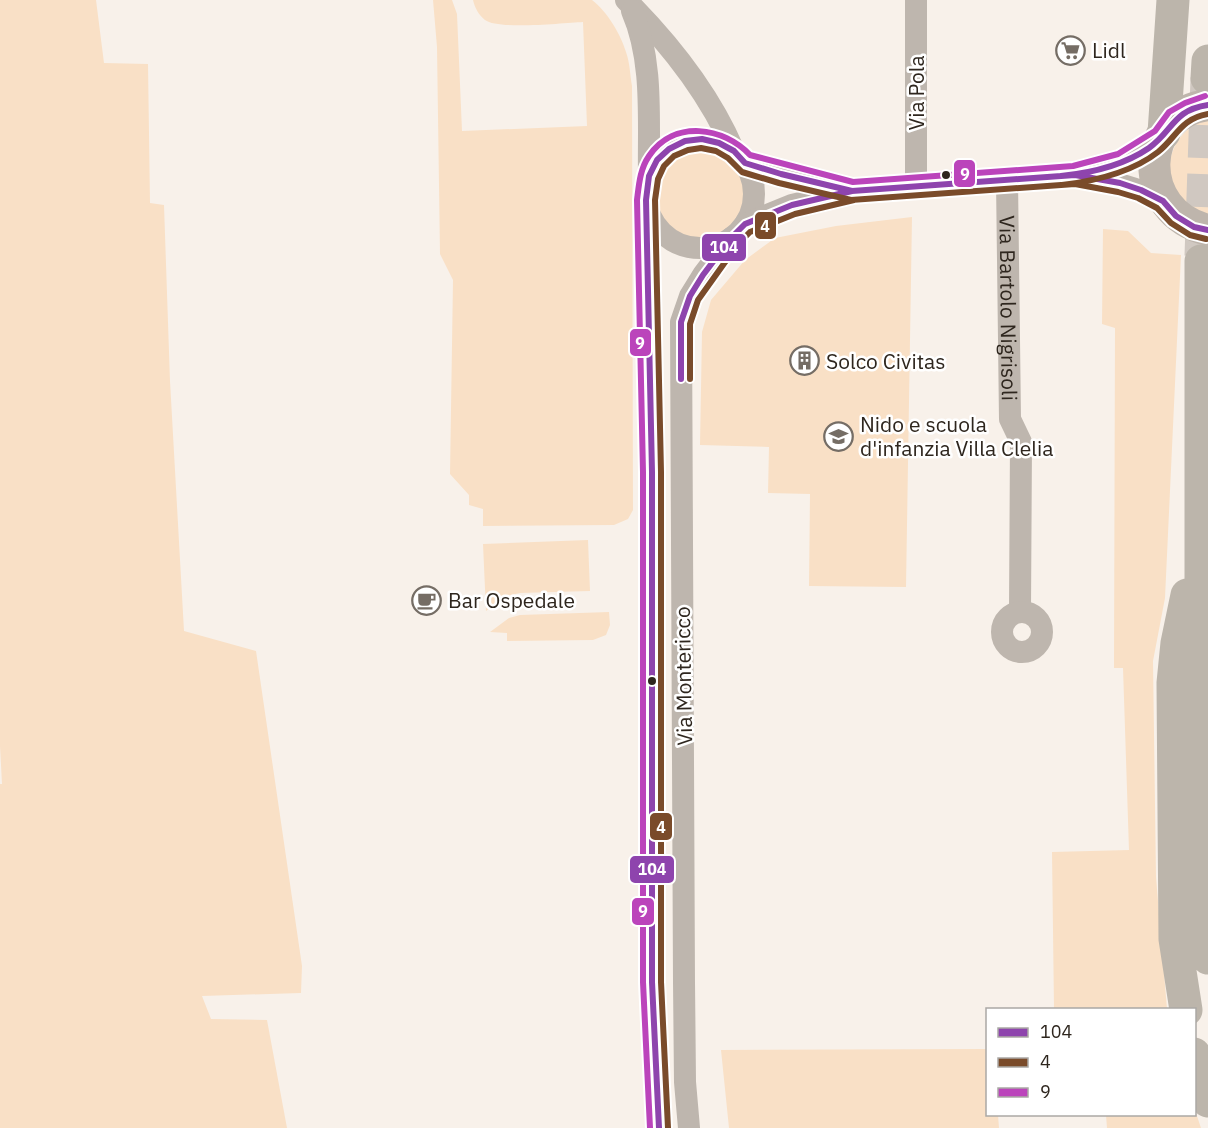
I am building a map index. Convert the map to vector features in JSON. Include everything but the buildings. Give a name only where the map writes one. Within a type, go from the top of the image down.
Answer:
[{"type":"highway","points":[[1162,136],[1173,0]]},
{"type":"highway","points":[[1204,246],[1201,853],[1208,957]]},
{"type":"highway","points":[[1186,1008],[1175,939],[1173,683],[1177,643],[1201,535]]},
{"type":"highway","points":[[1196,1061],[1208,1101]]},
{"type":"street","name":"Via Pola","points":[[916,0],[916,186]]},
{"type":"street","points":[[627,1],[639,26],[644,46],[649,176],[646,200],[651,218],[662,232],[677,243],[695,248],[714,246],[738,231],[792,205],[852,191],[1075,175],[1121,162],[1162,136]]},
{"type":"street","points":[[627,1],[653,27],[700,91],[752,177],[755,193],[752,209],[738,231]]},
{"type":"street","points":[[1204,246],[1194,227],[1176,216],[1163,201],[1156,186],[1154,170],[1155,154],[1162,136],[1174,120],[1188,111],[1208,81]]},
{"type":"street","points":[[649,176],[657,160],[669,148],[685,141],[702,139],[719,143],[740,157],[781,174],[852,191]]},
{"type":"street","points":[[1075,175],[1120,183],[1163,201]]},
{"type":"street","name":"Via Bartolo Nigrisoli","points":[[1007,180],[1010,419],[1021,442],[1020,611]]},
{"type":"street","name":"Via Montericco","points":[[646,200],[652,472],[652,982],[659,1128]]},
{"type":"street","name":"Via Montericco","points":[[689,1128],[685,1082],[684,982],[681,322],[694,289],[738,231]]},
{"type":"shaded area","points":[[0,0],[96,0],[104,63],[148,64],[150,203],[164,205],[170,381],[184,631],[256,651],[302,966],[301,993],[202,996],[211,1019],[267,1020],[287,1128],[0,1128],[0,784],[2,784],[0,746]]},
{"type":"shaded area","points":[[433,0],[452,0],[457,14],[462,131],[587,126],[583,22],[516,25],[492,23],[480,15],[473,0],[592,0],[608,17],[624,45],[632,86],[633,510],[628,519],[614,525],[483,526],[483,509],[469,505],[469,495],[450,474],[453,280],[440,254],[437,47]]},
{"type":"shaded area","points":[[1208,120],[1208,215],[1199,212],[1177,194],[1172,183],[1170,161],[1179,139],[1196,124]]},
{"type":"shaded area","points":[[700,148],[717,152],[732,161],[741,176],[745,193],[741,210],[732,225],[717,234],[700,238],[683,234],[668,225],[659,210],[655,193],[659,176],[668,161],[683,152]]},
{"type":"shaded area","points":[[912,217],[906,587],[809,586],[810,494],[768,493],[769,447],[700,445],[702,332],[711,300],[745,260],[775,238],[836,226]]},
{"type":"shaded area","points":[[1103,229],[1128,231],[1151,253],[1181,255],[1165,598],[1153,661],[1156,877],[1167,1008],[1054,1008],[1052,852],[1129,850],[1123,668],[1114,668],[1115,328],[1102,324]]},
{"type":"shaded area","points":[[588,540],[590,591],[520,593],[503,597],[486,611],[483,544]]},
{"type":"shaded area","points":[[609,612],[610,625],[606,635],[593,640],[507,641],[507,633],[490,632],[509,618],[520,615]]},
{"type":"shaded area","points":[[986,1049],[986,1116],[998,1116],[999,1128],[729,1128],[721,1050]]},
{"type":"shaded area","points":[[1196,1113],[1201,1128],[1107,1128],[1106,1116],[1196,1116]]},
{"type":"tunnel","points":[[1201,256],[1207,78]]},
{"type":"transit line","name":"9","points":[[650,1128],[643,982],[643,472],[637,200],[640,177],[646,161],[659,144],[672,136],[699,131],[727,138],[750,155],[853,182],[1073,166],[1118,154],[1155,131],[1169,112],[1205,96]]},
{"type":"transit line","name":"104","points":[[1061,176],[1084,173],[1129,159],[1149,148],[1187,111],[1208,105]]},
{"type":"transit line","name":"4","points":[[1062,185],[1124,171],[1158,152],[1185,124],[1208,114]]},
{"type":"transit line","name":"104","points":[[659,1128],[652,982],[652,472],[646,200],[649,176],[657,160],[669,149],[685,141],[702,139],[719,143],[734,151],[745,163],[852,191],[1075,175],[1120,183],[1141,190],[1163,201],[1176,216],[1194,227],[1208,230]]},
{"type":"transit line","name":"4","points":[[668,1128],[661,982],[661,472],[655,200],[658,179],[664,166],[674,156],[701,148],[716,151],[728,158],[742,172],[851,200],[1075,184],[1138,198],[1157,208],[1171,223],[1190,235],[1206,239]]},
{"type":"transit line","name":"104","points":[[681,379],[681,322],[690,296],[731,238],[745,224],[792,205],[852,191]]},
{"type":"transit line","name":"4","points":[[690,379],[690,324],[698,300],[738,244],[750,232],[795,214],[854,200]]},
{"type":"place","name":"Lidl","points":[[1071,50]]},
{"type":"place","name":"Solco Civitas","points":[[805,361]]},
{"type":"place","name":"Nido e scuola d'infanzia Villa Clelia","points":[[839,436]]},
{"type":"place","name":"Bar Ospedale","points":[[427,600]]}]
